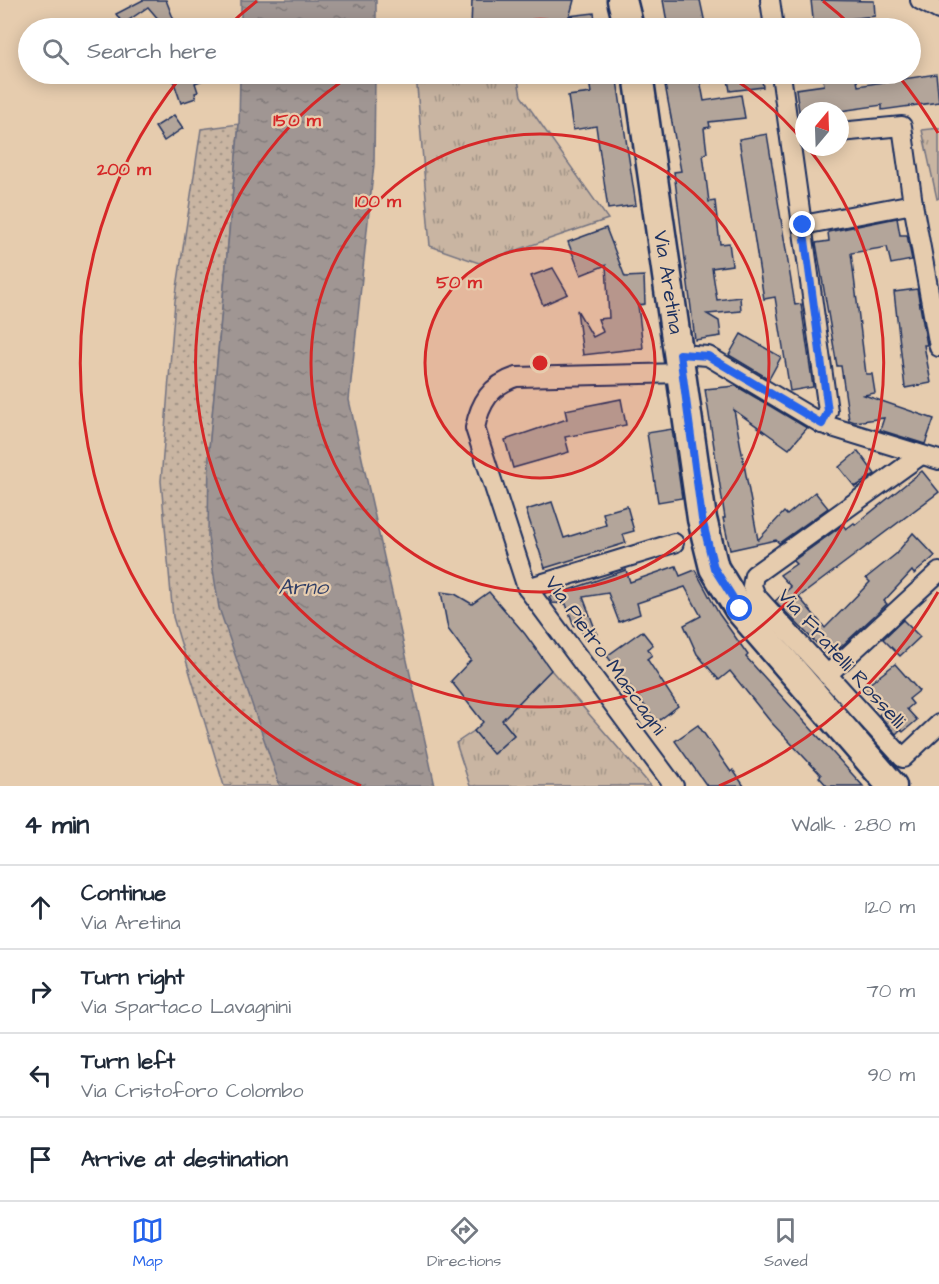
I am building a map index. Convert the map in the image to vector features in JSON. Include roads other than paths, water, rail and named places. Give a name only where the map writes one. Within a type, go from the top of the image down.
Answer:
[{"type":"main road","points":[[622,0],[626,18]]},
{"type":"main road","name":"Via Aretina","points":[[639,84],[702,519],[714,568],[740,609],[892,786]]},
{"type":"street","points":[[770,0],[773,18]]},
{"type":"street","points":[[920,0],[939,10]]},
{"type":"street","points":[[784,84],[795,129]]},
{"type":"street","points":[[849,131],[902,126],[913,204],[939,347]]},
{"type":"street","points":[[798,156],[803,225],[828,411],[822,424]]},
{"type":"street","points":[[803,225],[913,204]]},
{"type":"street","name":"Via Pietro Mascagni","points":[[675,786],[526,588],[475,428],[479,409],[489,394],[501,382],[516,377],[681,363],[708,356],[822,424],[939,460]]},
{"type":"street","name":"Via Fratelli Rosselli","points":[[921,455],[754,575],[752,586],[756,596],[903,758],[939,723]]},
{"type":"street","points":[[526,588],[674,543]]},
{"type":"street","points":[[827,675],[939,572]]},
{"type":"water","points":[[241,0],[376,0],[376,18],[241,18]]},
{"type":"water","name":"Arno","points":[[240,84],[375,84],[374,164],[349,400],[435,786],[280,786],[219,608],[208,537],[209,449],[239,124]]}]
